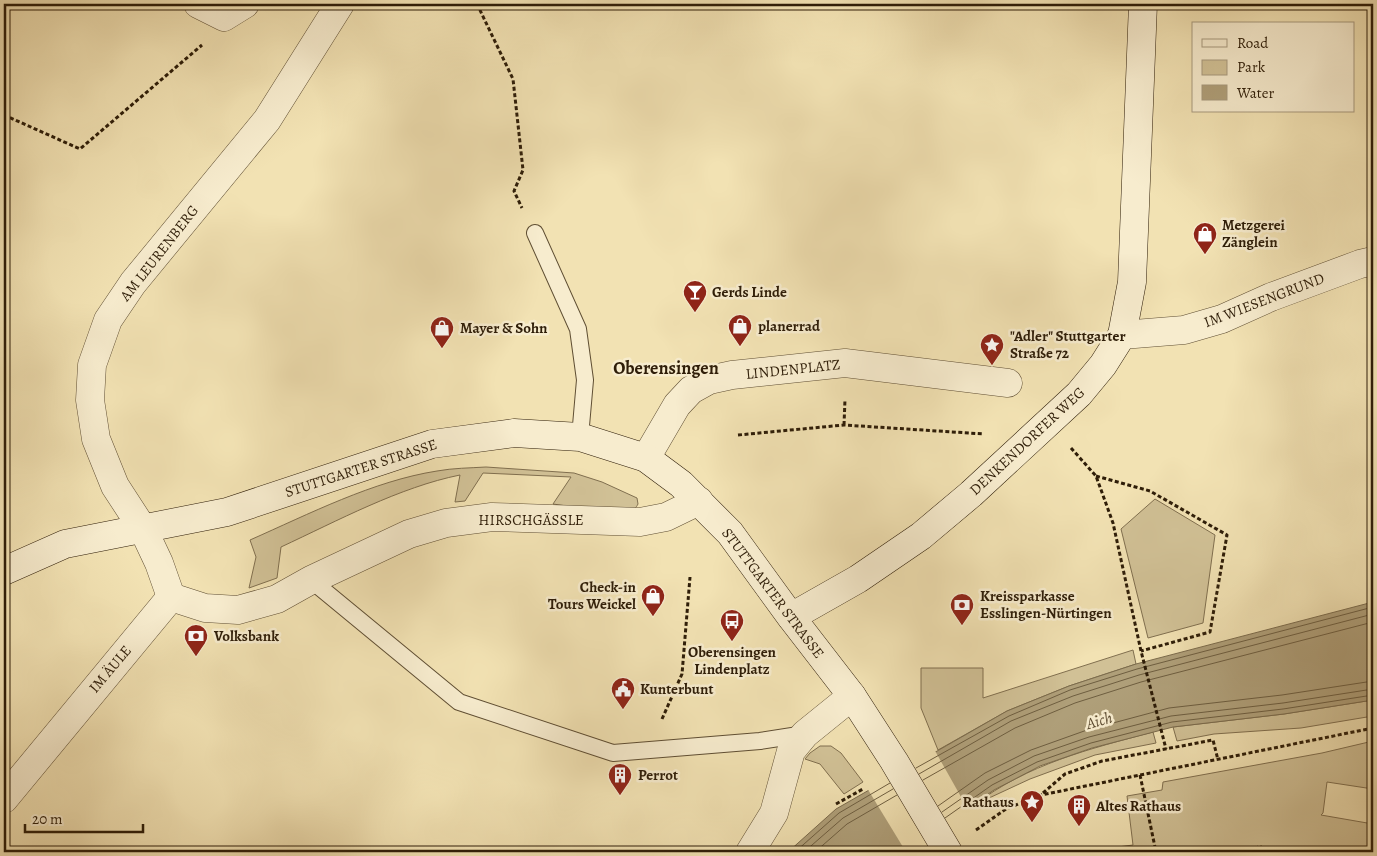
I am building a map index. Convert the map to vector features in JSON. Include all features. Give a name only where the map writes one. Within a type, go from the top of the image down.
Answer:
[{"type":"street","points":[[198,4],[235,10]]},
{"type":"street","name":"AM LEURENBERG","points":[[143,529],[115,486],[96,440],[90,400],[92,365],[108,320],[133,283],[266,120],[340,4]]},
{"type":"street","name":"DENKENDORFER WEG","points":[[791,617],[858,579],[921,536],[971,494],[1080,394],[1103,365],[1122,335],[1132,282],[1143,4]]},
{"type":"street","name":"IM WIESENGRUND","points":[[1122,335],[1184,330],[1222,319],[1271,297],[1373,261]]},
{"type":"street","name":"LINDENPLATZ","points":[[646,458],[677,405],[691,390],[709,380],[732,375],[845,363],[1008,383]]},
{"type":"street","name":"STUTTGARTER STRASSE","points":[[4,571],[65,544],[227,512],[432,444],[514,433],[580,437],[646,458],[680,484],[730,533],[852,696],[894,761],[947,852]]},
{"type":"street","name":"HIRSCHGÄSSLE","points":[[171,597],[205,608],[238,610],[276,599],[311,580],[409,534],[446,523],[492,517],[640,522],[666,517],[699,501]]},
{"type":"street","points":[[143,529],[159,563],[171,597]]},
{"type":"street","name":"IM ÄULE","points":[[4,799],[171,597]]},
{"type":"street","points":[[750,852],[774,813],[791,751],[805,734],[852,696]]},
{"type":"lane","points":[[534,232],[578,329],[586,380],[580,437]]},
{"type":"lane","points":[[311,580],[459,702],[613,753],[760,741],[805,734]]},
{"type":"path","points":[[477,4],[513,79],[523,170],[514,191],[534,232]]},
{"type":"path","points":[[4,115],[80,150],[202,47],[235,10]]},
{"type":"path","points":[[738,435],[844,426],[988,434]]},
{"type":"path","points":[[1141,651],[1210,632],[1227,534],[1150,491],[1096,476],[1113,523],[1141,651],[1166,749]]},
{"type":"path","points":[[648,750],[682,674],[690,577]]},
{"type":"path","points":[[973,832],[1006,809],[1041,795],[1373,728]]},
{"type":"path","points":[[1041,795],[1065,774],[1102,762],[1166,749],[1213,740],[1218,760]]},
{"type":"path","points":[[1140,775],[1156,852]]},
{"type":"path","points":[[836,804],[863,789]]},
{"type":"path","points":[[1222,852],[1261,847],[1271,852]]},
{"type":"green space","points":[[486,467],[574,473],[602,482],[637,498],[638,504],[632,510],[611,511],[553,504],[571,477],[483,473],[465,501],[455,502],[460,475],[437,480],[392,496],[281,547],[277,578],[249,588],[256,557],[250,540],[318,509],[389,482],[443,470]]},
{"type":"green space","points":[[1155,499],[1215,535],[1203,623],[1148,638],[1121,529]]},
{"type":"green space","points":[[1133,650],[1136,664],[1069,686],[1007,711],[938,750],[921,708],[921,668],[983,668],[983,698]]},
{"type":"green space","points":[[1373,700],[1373,716],[1301,728],[1214,734],[1177,741],[1173,727],[1284,714]]},
{"type":"green space","points":[[1153,732],[1156,743],[1095,755],[1030,779],[974,805],[1037,768],[1082,752]]},
{"type":"green space","points":[[1373,741],[1373,789],[1327,782],[1323,813],[1321,815],[1373,824],[1373,852],[1079,852],[1133,845],[1127,796],[1162,790],[1163,782],[1322,753]]},
{"type":"green space","points":[[820,746],[831,746],[841,753],[863,782],[844,794],[820,764],[805,759]]},
{"type":"water","name":"Aich","points":[[1373,602],[1373,700],[1284,714],[1173,727],[1092,748],[1040,766],[994,790],[903,852],[788,852],[836,809],[1007,711],[1069,686],[1136,664]]},
{"type":"pier","points":[[934,749],[969,811],[906,852],[867,788]]},
{"type":"place","name":"Metzgerei Zänglein","points":[[1205,255]]},
{"type":"place","name":"Gerds Linde","points":[[695,313]]},
{"type":"place","name":"planerrad","points":[[740,347]]},
{"type":"place","name":"Mayer & Sohn","points":[[442,349]]},
{"type":"place","name":"\"Adler\" Stuttgarter Straße 72","points":[[992,366]]},
{"type":"place","name":"Check-in Tours Weickel","points":[[653,617]]},
{"type":"place","name":"Kreissparkasse Esslingen-Nürtingen","points":[[962,626]]},
{"type":"place","name":"Oberensingen Lindenplatz","points":[[732,642]]},
{"type":"place","name":"Volksbank","points":[[196,657]]},
{"type":"place","name":"Kunterbunt","points":[[623,710]]},
{"type":"place","name":"Perrot","points":[[620,796]]},
{"type":"place","name":"Rathaus","points":[[1032,823]]},
{"type":"place","name":"Altes Rathaus","points":[[1079,827]]},
{"type":"district","name":"Oberensingen","points":[[666,368]]}]
